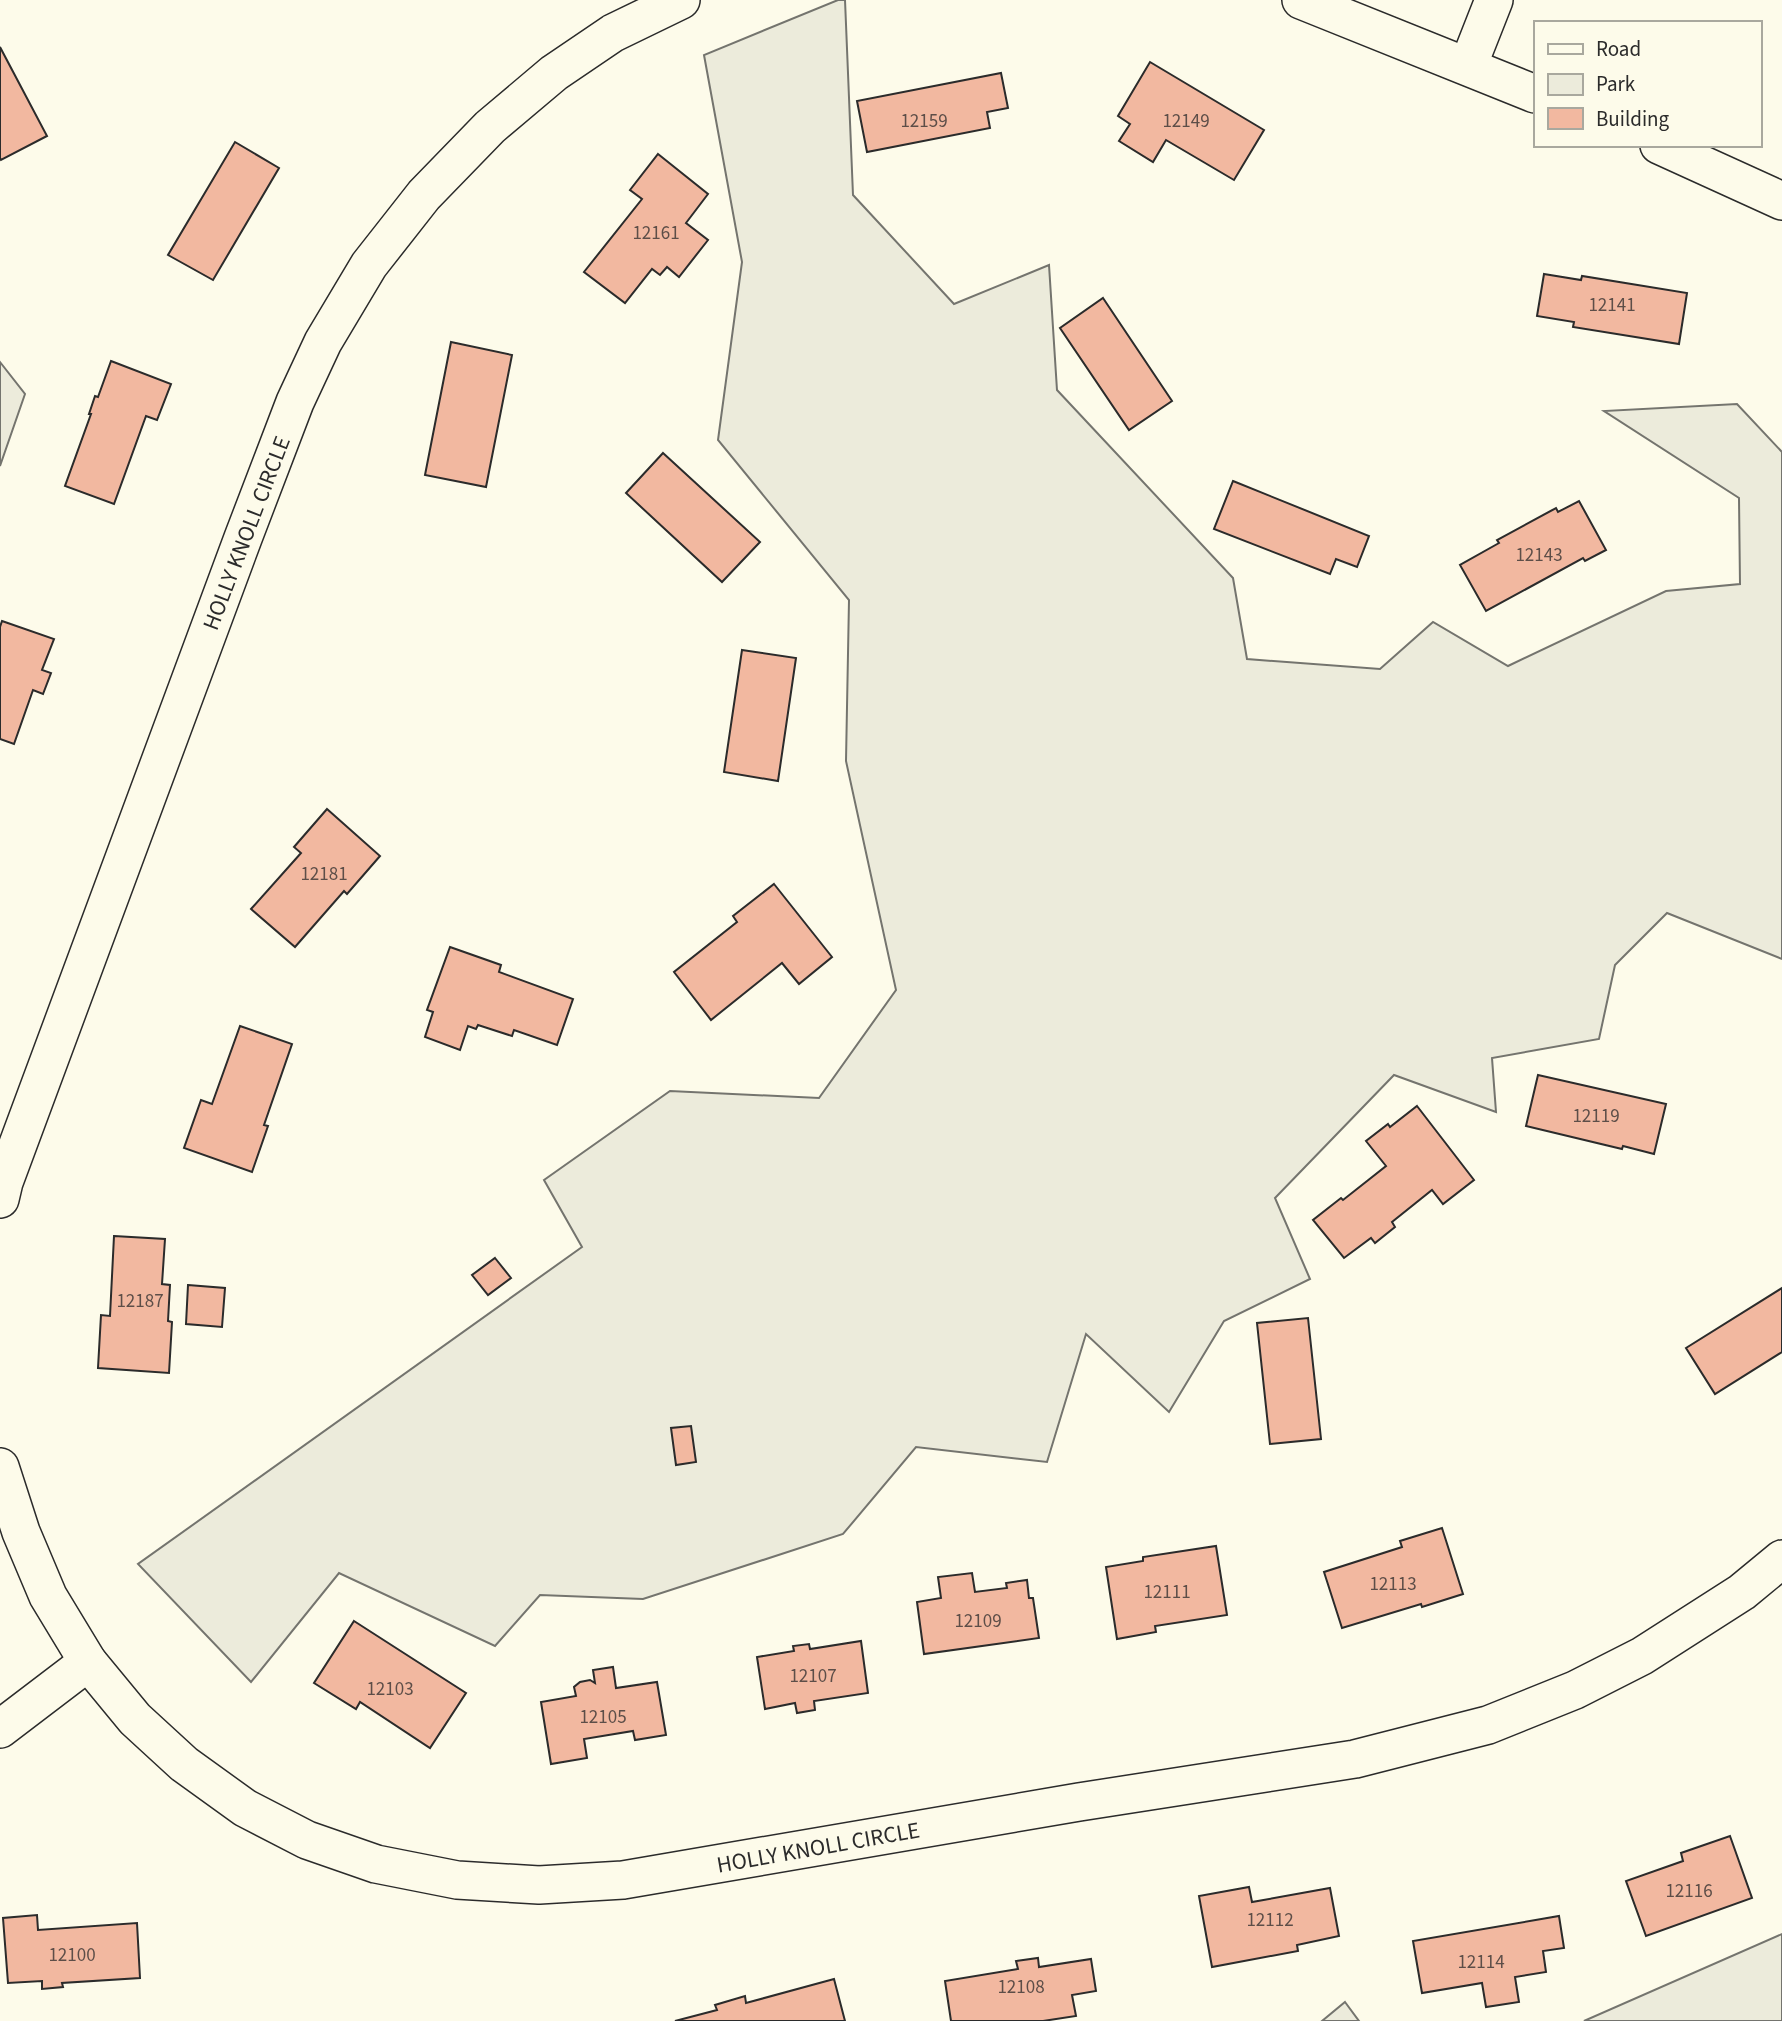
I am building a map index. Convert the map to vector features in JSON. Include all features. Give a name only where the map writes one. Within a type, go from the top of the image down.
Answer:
[{"type":"street","name":"HOLLY KNOLL CIRCLE","points":[[0,1199],[4,1182],[243,538],[295,402],[323,342],[369,265],[424,195],[490,127],[554,73],[613,33],[681,0]]},
{"type":"street","points":[[1301,0],[1534,94]]},
{"type":"street","points":[[1468,66],[1494,0]]},
{"type":"street","points":[[1663,147],[1782,201]]},
{"type":"street","name":"HOLLY KNOLL CIRCLE","points":[[0,1466],[20,1532],[48,1596],[88,1662],[135,1719],[184,1764],[245,1808],[307,1840],[376,1864],[457,1880],[539,1885],[623,1880],[1079,1802],[1355,1759],[1488,1725],[1575,1690],[1642,1656],[1742,1592],[1782,1559]]},
{"type":"street","points":[[0,1729],[88,1662]]},
{"type":"green space","points":[[838,0],[845,0],[853,195],[954,304],[1049,265],[1057,390],[1233,578],[1247,659],[1380,669],[1433,622],[1508,666],[1666,591],[1740,584],[1739,498],[1604,411],[1737,404],[1782,452],[1782,959],[1667,913],[1615,965],[1599,1039],[1492,1058],[1496,1112],[1394,1075],[1275,1198],[1310,1279],[1224,1321],[1169,1412],[1086,1334],[1047,1462],[916,1447],[843,1534],[643,1599],[540,1595],[495,1646],[339,1573],[251,1682],[138,1564],[582,1247],[544,1180],[670,1091],[819,1098],[896,990],[846,761],[849,600],[718,440],[742,262],[704,55]]},
{"type":"green space","points":[[0,362],[25,394],[0,466]]},
{"type":"green space","points":[[1782,1934],[1782,2021],[1584,2021]]},
{"type":"green space","points":[[1345,2002],[1359,2021],[1322,2021]]},
{"type":"building","points":[[0,47],[47,136],[1,160],[0,158]]},
{"type":"building","points":[[1150,62],[1264,130],[1234,180],[1166,140],[1153,162],[1119,141],[1130,124],[1118,116]]},
{"type":"building","points":[[1001,73],[1008,108],[987,112],[990,128],[867,152],[857,101]]},
{"type":"building","points":[[235,142],[279,168],[213,280],[168,255]]},
{"type":"building","points":[[658,154],[708,194],[686,223],[708,240],[679,277],[667,267],[660,275],[652,269],[625,303],[584,272],[642,199],[630,190]]},
{"type":"building","points":[[1544,274],[1581,280],[1582,276],[1687,293],[1679,344],[1573,327],[1574,322],[1537,316]]},
{"type":"building","points":[[1103,298],[1172,401],[1129,430],[1060,328]]},
{"type":"building","points":[[451,342],[512,355],[486,487],[425,475]]},
{"type":"building","points":[[111,361],[171,384],[157,420],[146,416],[114,504],[65,486],[95,396],[98,397]]},
{"type":"building","points":[[663,453],[760,542],[722,582],[626,493]]},
{"type":"building","points":[[1233,481],[1369,536],[1357,567],[1336,559],[1330,574],[1214,529]]},
{"type":"building","points":[[1579,501],[1606,550],[1585,561],[1583,558],[1486,611],[1460,565],[1499,543],[1497,540],[1556,508],[1558,512]]},
{"type":"building","points":[[2,621],[54,639],[42,670],[51,673],[43,694],[33,690],[14,744],[0,739]]},
{"type":"building","points":[[742,650],[796,658],[778,781],[724,772]]},
{"type":"building","points":[[327,809],[380,856],[347,894],[344,891],[295,947],[251,909],[301,853],[294,847]]},
{"type":"building","points":[[774,884],[832,957],[799,984],[782,963],[711,1020],[674,972],[737,922],[733,916]]},
{"type":"building","points":[[450,947],[501,965],[499,972],[573,999],[557,1045],[514,1030],[512,1036],[478,1025],[476,1029],[468,1026],[460,1050],[425,1037],[433,1012],[427,1010]]},
{"type":"building","points":[[240,1026],[292,1044],[264,1125],[268,1126],[252,1172],[184,1148],[201,1100],[212,1104]]},
{"type":"building","points":[[1538,1075],[1666,1104],[1654,1154],[1526,1126]]},
{"type":"building","points":[[1417,1106],[1474,1180],[1443,1204],[1432,1190],[1392,1222],[1395,1227],[1375,1243],[1371,1238],[1344,1258],[1313,1220],[1386,1166],[1366,1141]]},
{"type":"building","points":[[114,1236],[165,1239],[162,1284],[170,1285],[168,1321],[172,1322],[169,1373],[98,1368],[101,1315],[110,1316]]},
{"type":"building","points":[[495,1258],[511,1278],[488,1295],[472,1275]]},
{"type":"building","points":[[188,1285],[225,1288],[222,1327],[186,1324]]},
{"type":"building","points":[[1782,1288],[1782,1352],[1715,1394],[1686,1348]]},
{"type":"building","points":[[1308,1318],[1321,1439],[1270,1444],[1257,1323]]},
{"type":"building","points":[[691,1426],[696,1462],[676,1465],[671,1428]]},
{"type":"building","points":[[1442,1528],[1463,1594],[1342,1628],[1324,1572],[1402,1547],[1400,1541]]},
{"type":"building","points":[[1216,1546],[1227,1615],[1155,1626],[1156,1632],[1117,1639],[1106,1567],[1143,1561],[1143,1557]]},
{"type":"building","points":[[972,1573],[975,1592],[1007,1588],[1006,1583],[1027,1580],[1029,1598],[1033,1598],[1039,1638],[924,1654],[917,1602],[941,1598],[938,1577]]},
{"type":"building","points":[[354,1621],[466,1693],[430,1748],[360,1702],[356,1709],[314,1683]]},
{"type":"building","points":[[861,1641],[868,1693],[814,1701],[815,1710],[797,1713],[795,1703],[765,1709],[757,1657],[794,1651],[793,1646],[809,1644],[810,1649]]},
{"type":"building","points":[[613,1667],[616,1688],[657,1682],[666,1735],[635,1740],[633,1731],[584,1739],[587,1758],[551,1764],[541,1702],[576,1696],[574,1687],[580,1682],[590,1680],[595,1683],[593,1670]]},
{"type":"building","points":[[1730,1836],[1752,1898],[1646,1936],[1626,1881],[1683,1861],[1681,1853]]},
{"type":"building","points":[[1249,1887],[1252,1902],[1330,1888],[1339,1936],[1297,1945],[1298,1951],[1212,1967],[1199,1896]]},
{"type":"building","points":[[37,1915],[38,1930],[137,1923],[140,1978],[62,1983],[63,1987],[42,1989],[42,1981],[8,1983],[3,1918]]},
{"type":"building","points":[[1559,1916],[1564,1948],[1543,1951],[1546,1972],[1515,1977],[1519,2002],[1486,2007],[1482,1983],[1422,1993],[1413,1941]]},
{"type":"building","points":[[1038,1958],[1039,1967],[1091,1959],[1096,1991],[1072,1995],[1076,2016],[1043,2021],[951,2021],[945,1981],[1018,1969],[1016,1961]]},
{"type":"building","points":[[834,1979],[845,2021],[675,2021],[717,2010],[715,2005],[745,1996],[746,2003]]}]
